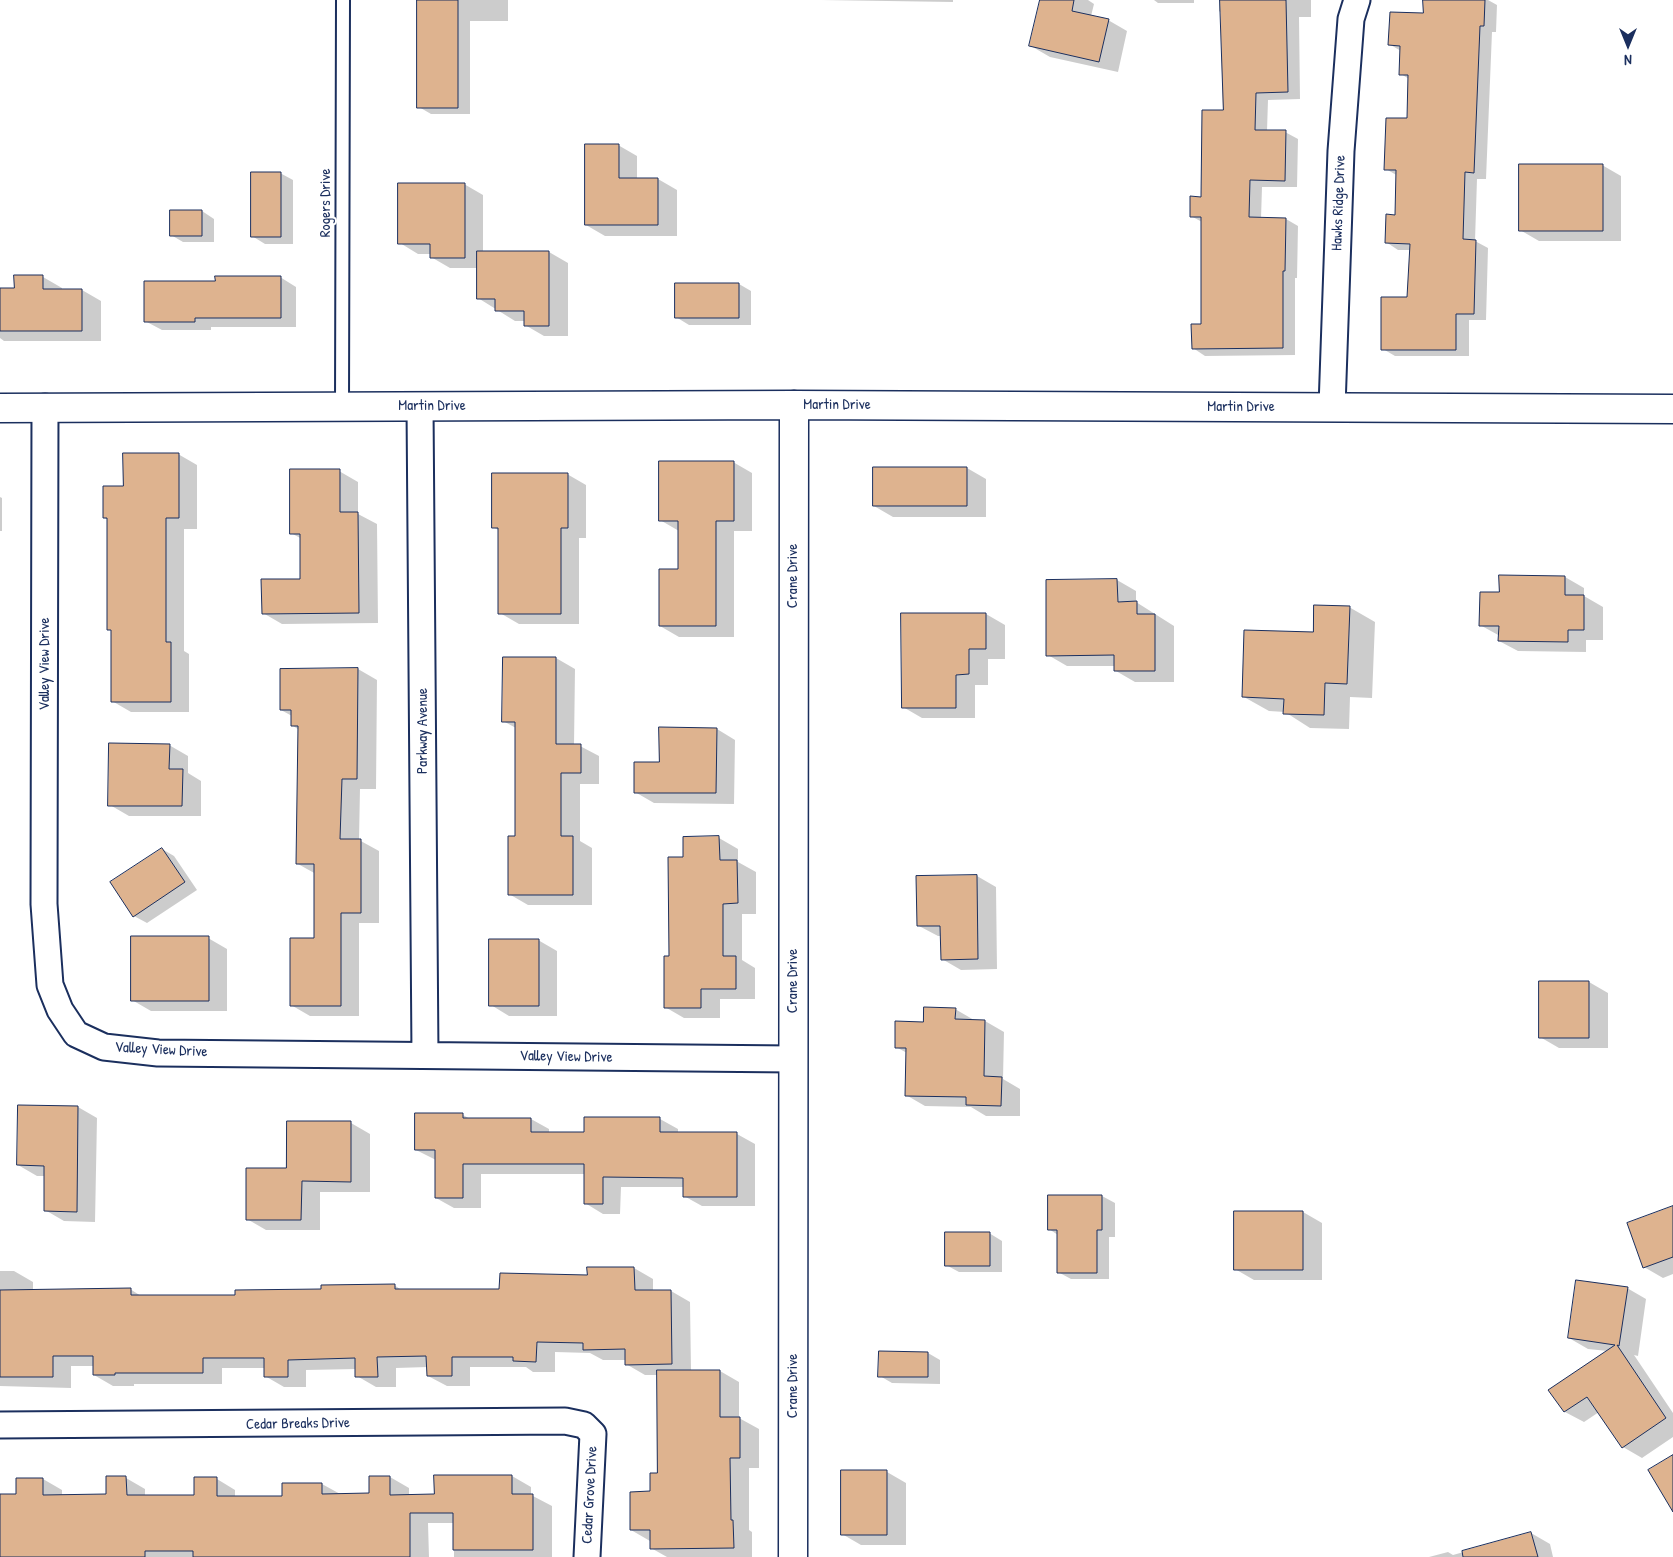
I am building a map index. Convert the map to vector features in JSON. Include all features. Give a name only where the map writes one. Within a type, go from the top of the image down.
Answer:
[{"type":"street","name":"Hawks Ridge Drive","points":[[1332,407],[1341,151],[1351,19],[1357,0]]},
{"type":"street","name":"Martin Drive","points":[[0,408],[794,405],[1673,409]]},
{"type":"street","name":"Crane Drive","points":[[793,1557],[794,405]]},
{"type":"street","name":"Parkway Avenue","points":[[420,406],[425,1056]]},
{"type":"street","name":"Valley View Drive","points":[[45,407],[44,904],[50,985],[60,1010],[76,1034],[104,1047],[158,1053],[793,1059]]},
{"type":"street","name":"Cedar Breaks Drive","points":[[0,1425],[565,1421],[584,1425],[593,1434]]},
{"type":"street","name":"Cedar Grove Drive","points":[[587,1557],[593,1434]]},
{"type":"lane","name":"Rogers Drive","points":[[342,407],[343,0]]},
{"type":"building","points":[[417,0],[458,0],[458,108],[417,108]]},
{"type":"building","points":[[1040,0],[1074,0],[1072,11],[1109,19],[1099,62],[1029,46]]},
{"type":"building","points":[[1220,0],[1286,0],[1288,92],[1256,93],[1255,130],[1286,130],[1285,181],[1250,180],[1249,217],[1286,218],[1285,271],[1283,271],[1283,348],[1192,349],[1191,324],[1201,324],[1201,217],[1190,217],[1190,196],[1201,197],[1202,110],[1223,110]]},
{"type":"building","points":[[1423,0],[1485,0],[1484,26],[1480,26],[1474,173],[1465,172],[1463,239],[1476,240],[1474,314],[1456,314],[1456,350],[1381,350],[1381,297],[1407,297],[1410,244],[1385,243],[1386,214],[1395,215],[1396,170],[1384,170],[1386,118],[1407,118],[1408,75],[1399,75],[1400,46],[1388,45],[1390,12],[1423,13]]},
{"type":"building","points":[[585,144],[619,144],[619,178],[658,178],[658,225],[585,225]]},
{"type":"building","points":[[1519,164],[1603,164],[1603,231],[1519,231]]},
{"type":"building","points":[[251,172],[281,172],[281,237],[251,237]]},
{"type":"building","points":[[398,183],[465,183],[465,258],[430,258],[430,244],[398,244]]},
{"type":"building","points":[[170,210],[202,210],[202,236],[170,236]]},
{"type":"building","points":[[477,251],[549,251],[549,326],[524,326],[524,311],[495,311],[495,299],[477,299]]},
{"type":"building","points":[[14,275],[43,275],[43,289],[82,289],[82,331],[0,331],[0,288],[14,288]]},
{"type":"building","points":[[215,276],[281,276],[281,318],[195,318],[195,322],[144,322],[144,281],[215,281]]},
{"type":"building","points":[[675,283],[739,283],[739,318],[675,318]]},
{"type":"building","points":[[123,453],[179,453],[179,518],[166,518],[166,642],[171,642],[171,702],[111,702],[111,630],[107,630],[107,518],[103,518],[103,486],[123,486]]},
{"type":"building","points":[[659,461],[734,461],[734,521],[716,521],[716,626],[659,626],[659,569],[678,569],[678,521],[659,521]]},
{"type":"building","points":[[873,467],[967,467],[967,506],[873,506]]},
{"type":"building","points":[[290,469],[340,469],[340,512],[358,512],[359,613],[262,614],[261,579],[300,579],[300,534],[290,534]]},
{"type":"building","points":[[492,473],[568,473],[568,528],[561,528],[561,614],[498,614],[498,528],[492,528]]},
{"type":"building","points":[[1499,575],[1565,576],[1565,595],[1584,595],[1584,630],[1568,630],[1568,642],[1498,641],[1499,626],[1479,626],[1480,592],[1499,592]]},
{"type":"building","points":[[1117,579],[1118,602],[1137,601],[1137,614],[1155,614],[1155,671],[1114,671],[1114,655],[1046,656],[1046,580]]},
{"type":"building","points":[[1314,605],[1350,606],[1347,684],[1325,683],[1324,715],[1283,714],[1284,699],[1242,697],[1244,630],[1313,632]]},
{"type":"building","points":[[901,613],[986,613],[986,649],[969,649],[969,674],[956,675],[956,708],[902,708]]},
{"type":"building","points":[[503,657],[556,657],[556,744],[581,744],[581,773],[561,773],[561,836],[573,836],[573,895],[508,895],[508,836],[515,836],[515,722],[502,722]]},
{"type":"building","points":[[358,668],[357,779],[342,779],[340,839],[361,839],[361,913],[341,913],[341,1006],[290,1006],[290,938],[314,938],[314,864],[296,864],[298,726],[291,726],[291,710],[280,710],[280,669]]},
{"type":"building","points":[[659,727],[717,728],[716,793],[634,793],[634,762],[659,762]]},
{"type":"building","points":[[109,743],[170,744],[169,769],[183,769],[182,806],[108,806]]},
{"type":"building","points":[[719,836],[720,860],[737,860],[738,903],[723,904],[723,956],[736,956],[736,989],[701,989],[701,1008],[664,1008],[664,956],[669,956],[668,857],[683,857],[683,837]]},
{"type":"building","points":[[162,848],[185,882],[133,917],[110,882]]},
{"type":"building","points":[[977,875],[978,959],[941,960],[940,926],[917,926],[916,876]]},
{"type":"building","points":[[131,936],[209,936],[209,1001],[131,1001]]},
{"type":"building","points":[[489,939],[539,939],[539,1006],[489,1006]]},
{"type":"building","points":[[1539,981],[1589,981],[1589,1038],[1539,1038]]},
{"type":"building","points":[[924,1007],[956,1008],[955,1019],[985,1020],[984,1076],[1002,1077],[1001,1106],[966,1105],[966,1097],[905,1096],[906,1048],[895,1048],[895,1021],[923,1022]]},
{"type":"building","points":[[18,1105],[78,1106],[77,1212],[44,1211],[44,1166],[17,1165]]},
{"type":"building","points":[[415,1113],[463,1113],[463,1118],[531,1118],[531,1132],[584,1132],[584,1117],[660,1117],[660,1132],[737,1132],[737,1197],[683,1197],[683,1178],[603,1177],[603,1204],[584,1204],[584,1164],[463,1164],[463,1198],[435,1198],[435,1150],[415,1150]]},
{"type":"building","points":[[287,1121],[351,1121],[351,1182],[302,1181],[301,1220],[246,1220],[246,1168],[286,1168]]},
{"type":"building","points":[[1048,1195],[1102,1195],[1102,1230],[1097,1230],[1097,1273],[1057,1273],[1057,1230],[1048,1230]]},
{"type":"building","points":[[1673,1206],[1673,1257],[1643,1268],[1627,1223]]},
{"type":"building","points":[[1234,1211],[1303,1211],[1303,1270],[1234,1270]]},
{"type":"building","points":[[945,1232],[990,1232],[990,1266],[945,1266]]},
{"type":"building","points":[[587,1267],[634,1267],[635,1290],[671,1290],[672,1364],[625,1365],[625,1349],[583,1350],[583,1343],[537,1342],[536,1362],[513,1361],[513,1357],[452,1357],[452,1376],[427,1376],[426,1356],[377,1357],[378,1377],[355,1377],[355,1358],[288,1360],[288,1377],[264,1377],[264,1358],[203,1358],[203,1373],[115,1373],[115,1375],[93,1375],[93,1356],[53,1356],[53,1377],[0,1377],[0,1290],[131,1288],[131,1295],[235,1295],[235,1290],[321,1289],[321,1285],[395,1284],[395,1289],[499,1289],[500,1273],[587,1275]]},
{"type":"building","points":[[1576,1280],[1628,1287],[1619,1346],[1617,1345],[1666,1418],[1622,1448],[1587,1397],[1564,1412],[1548,1390],[1615,1345],[1568,1338]]},
{"type":"building","points":[[879,1351],[928,1352],[928,1377],[878,1377]]},
{"type":"building","points":[[657,1370],[720,1370],[720,1417],[740,1417],[740,1458],[730,1458],[731,1520],[733,1520],[734,1548],[650,1549],[650,1530],[630,1530],[630,1492],[650,1491],[650,1473],[657,1473]]},
{"type":"building","points":[[1673,1455],[1673,1512],[1648,1470]]},
{"type":"building","points":[[841,1470],[887,1470],[887,1535],[841,1535]]},
{"type":"building","points":[[434,1475],[512,1475],[512,1494],[533,1494],[533,1550],[453,1550],[453,1513],[410,1513],[410,1557],[193,1557],[193,1551],[145,1551],[145,1557],[0,1557],[0,1494],[16,1494],[16,1478],[43,1478],[43,1495],[106,1494],[106,1476],[126,1476],[127,1495],[194,1495],[194,1477],[217,1477],[217,1496],[282,1496],[282,1483],[322,1483],[322,1494],[369,1493],[369,1476],[390,1476],[390,1495],[434,1494]]},
{"type":"building","points":[[1531,1532],[1538,1557],[1463,1557],[1462,1551]]}]
